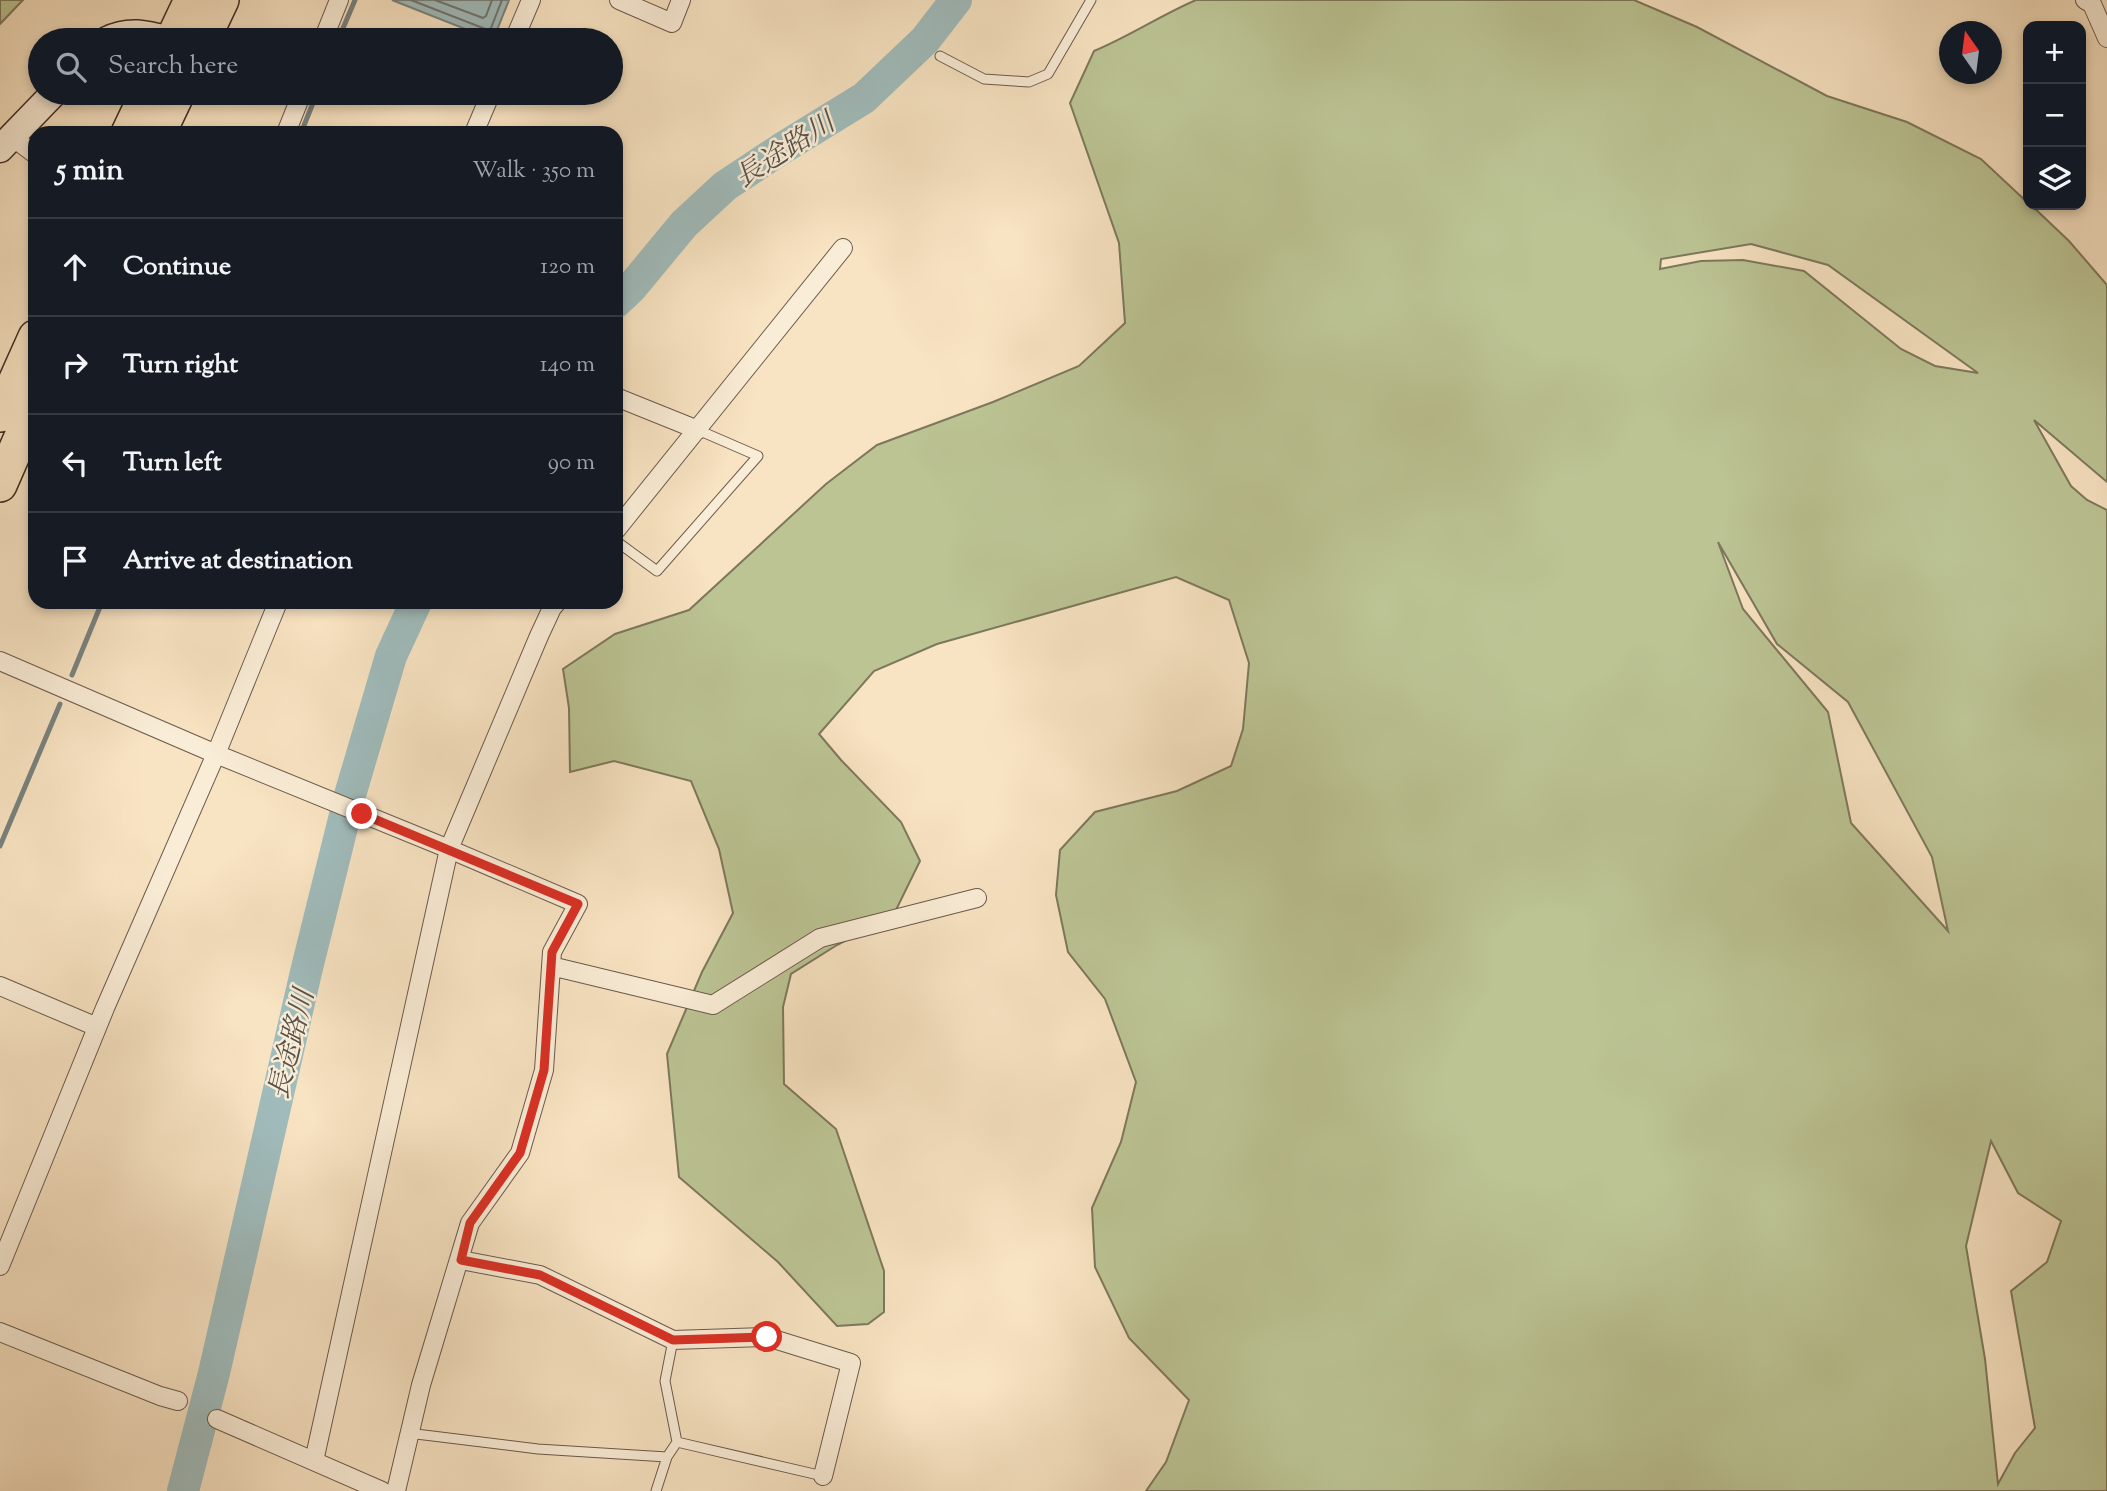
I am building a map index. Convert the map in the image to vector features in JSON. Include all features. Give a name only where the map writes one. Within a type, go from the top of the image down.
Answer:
[{"type":"highway","points":[[177,28],[191,0]]},
{"type":"highway","points":[[209,28],[222,0]]},
{"type":"highway","points":[[131,126],[141,105]]},
{"type":"highway","points":[[162,126],[172,105]]},
{"type":"highway","points":[[0,415],[28,353]]},
{"type":"highway","points":[[0,485],[28,421]]},
{"type":"street","points":[[328,28],[339,0]]},
{"type":"street","points":[[519,28],[531,0]]},
{"type":"street","points":[[618,0],[672,23],[681,0]]},
{"type":"street","points":[[2085,0],[2092,4],[2107,38]]},
{"type":"street","points":[[28,151],[6,143],[42,105]]},
{"type":"street","points":[[289,126],[297,105]]},
{"type":"street","points":[[477,126],[486,105]]},
{"type":"street","points":[[623,521],[843,248]]},
{"type":"street","points":[[623,400],[698,430]]},
{"type":"street","points":[[0,1266],[7,1226],[216,754],[275,609]]},
{"type":"street","points":[[314,1461],[449,849],[552,609]]},
{"type":"street","points":[[0,661],[578,904],[552,952],[544,1070],[520,1153],[470,1223],[421,1385],[396,1491]]},
{"type":"street","points":[[551,966],[713,1005],[820,938],[977,898]]},
{"type":"street","points":[[0,986],[97,1027]]},
{"type":"street","points":[[461,1260],[540,1275],[673,1340],[767,1337],[851,1363],[823,1476]]},
{"type":"street","points":[[0,1332],[178,1401]]},
{"type":"street","points":[[217,1419],[382,1491]]},
{"type":"lane","points":[[940,56],[984,79],[1029,82],[1048,74],[1091,0]]},
{"type":"lane","points":[[623,546],[657,570],[758,456],[698,430]]},
{"type":"lane","points":[[656,1491],[667,1457],[677,1442],[665,1381],[673,1340]]},
{"type":"lane","points":[[408,1433],[538,1450],[667,1457]]},
{"type":"lane","points":[[677,1442],[823,1476]]},
{"type":"green space","points":[[0,0],[23,0],[0,24]]},
{"type":"green space","points":[[1196,0],[1634,0],[1697,27],[1827,96],[1907,122],[1981,159],[2023,198],[2023,210],[2036,210],[2069,241],[2107,285],[2107,482],[2034,420],[2071,486],[2087,500],[2107,510],[2107,1491],[1146,1491],[1166,1462],[1189,1400],[1129,1338],[1095,1267],[1092,1208],[1121,1142],[1136,1082],[1105,999],[1068,952],[1056,895],[1060,850],[1095,812],[1177,791],[1231,766],[1243,729],[1249,663],[1229,600],[1176,577],[937,644],[874,671],[819,734],[901,822],[920,861],[893,916],[837,945],[791,974],[783,1007],[784,1084],[836,1129],[884,1271],[884,1312],[868,1324],[837,1326],[778,1262],[679,1177],[667,1054],[702,972],[733,913],[719,849],[691,781],[614,761],[570,772],[569,708],[563,669],[615,634],[689,610],[826,484],[877,445],[993,402],[1079,366],[1125,323],[1119,243],[1070,103],[1094,51]],"holes":[[[1751,244],[1828,265],[1978,373],[1935,366],[1901,349],[1804,271],[1743,260],[1701,261],[1660,269],[1661,259]],[[1718,542],[1777,644],[1848,702],[1932,857],[1948,931],[1851,823],[1828,712],[1743,609]],[[1991,1141],[2018,1193],[2061,1221],[2047,1262],[2011,1291],[2035,1428],[2015,1453],[1998,1484],[1985,1359],[1966,1246]]]},
{"type":"water","points":[[392,0],[509,0],[498,28],[463,28]]},
{"type":"waterway","points":[[343,28],[355,0]]},
{"type":"waterway","name":"長途路川","points":[[623,295],[684,224],[725,186],[864,98],[925,40],[956,0]]},
{"type":"waterway","points":[[304,126],[312,105]]},
{"type":"waterway","points":[[72,675],[99,609]]},
{"type":"waterway","name":"長途路川","points":[[183,1491],[214,1373],[306,972],[350,795],[391,656],[413,609]]},
{"type":"waterway","points":[[0,846],[60,704]]},
{"type":"route","points":[[362,814],[578,904],[552,952],[544,1070],[520,1153],[470,1223],[461,1260],[540,1275],[673,1340],[767,1337]]}]
